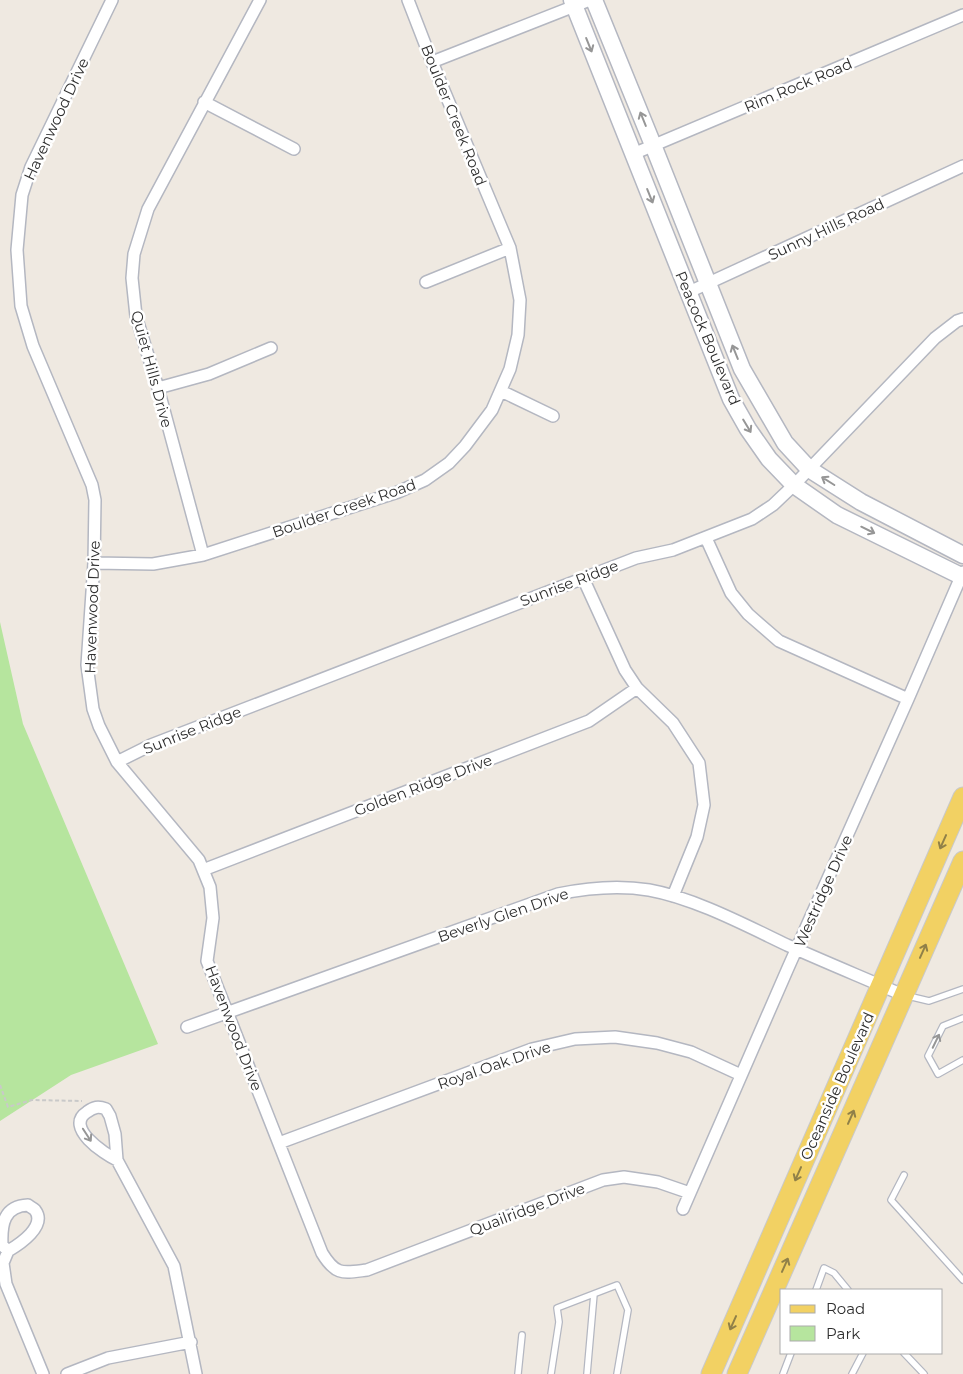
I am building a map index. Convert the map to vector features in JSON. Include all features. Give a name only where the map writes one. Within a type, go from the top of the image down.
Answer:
[{"type":"main road","name":"Oceanside Boulevard","points":[[710,1374],[963,797]]},
{"type":"main road","name":"Oceanside Boulevard","points":[[737,1374],[963,861]]},
{"type":"street","name":"Havenwood Drive","points":[[112,0],[31,167],[22,195],[17,250],[21,306],[33,346],[92,484],[95,500],[94,563],[87,665],[93,709],[99,726],[117,762],[199,860],[210,887],[214,918],[207,961],[322,1252],[330,1265],[344,1273],[367,1270]]},
{"type":"street","name":"Quiet Hills Drive","points":[[202,555],[158,388],[136,316],[132,278],[134,254],[148,209],[260,0]]},
{"type":"street","name":"Boulder Creek Road","points":[[94,563],[153,564],[202,555],[398,492],[425,480],[449,463],[492,410],[510,368],[518,335],[520,300],[510,248],[408,0]]},
{"type":"street","points":[[432,62],[573,3],[592,0]]},
{"type":"street","name":"Peacock Boulevard","points":[[592,0],[654,145],[742,369],[785,444],[809,469],[861,502],[963,555]]},
{"type":"street","name":"Peacock Boulevard","points":[[573,3],[731,399],[748,429],[769,459],[794,485],[837,515],[962,575]]},
{"type":"street","name":"Rim Rock Road","points":[[633,154],[963,15]]},
{"type":"street","points":[[204,102],[294,149]]},
{"type":"street","name":"Sunny Hills Road","points":[[689,292],[963,166]]},
{"type":"street","points":[[426,282],[510,248]]},
{"type":"street","name":"Sunrise Ridge","points":[[117,762],[151,745],[583,578],[636,558],[672,550],[752,519],[773,505],[794,485],[935,338],[963,318]]},
{"type":"street","points":[[158,388],[209,374],[271,348]]},
{"type":"street","points":[[501,391],[553,416]]},
{"type":"street","points":[[706,538],[731,593],[748,614],[779,641],[908,699]]},
{"type":"street","name":"Westridge Drive","points":[[683,1209],[962,575]]},
{"type":"street","points":[[583,578],[625,670],[637,688],[674,723],[699,763],[704,805],[697,837],[673,896]]},
{"type":"street","name":"Golden Ridge Drive","points":[[203,870],[589,721],[637,688]]},
{"type":"street","name":"Beverly Glen Drive","points":[[187,1027],[558,894],[576,890],[615,888],[648,890],[673,896],[717,913],[903,995]]},
{"type":"street","name":"Royal Oak Drive","points":[[279,1143],[532,1050],[575,1039],[616,1037],[658,1042],[691,1052],[741,1075]]},
{"type":"street","points":[[117,1160],[104,1154],[88,1140],[83,1132],[80,1123],[82,1117],[91,1109],[98,1106],[106,1109],[110,1116],[115,1134],[117,1160],[174,1266],[196,1374]]},
{"type":"street","name":"Quailridge Drive","points":[[367,1270],[603,1180],[624,1177],[658,1182],[690,1193]]},
{"type":"street","points":[[8,1251],[3,1263],[6,1284],[42,1374]]},
{"type":"street","points":[[67,1374],[108,1358],[190,1342]]},
{"type":"lane","points":[[903,995],[929,1001],[963,989]]},
{"type":"lane","points":[[963,1018],[943,1026],[928,1056],[938,1074],[963,1060]]},
{"type":"lane","points":[[904,1175],[891,1200],[963,1280]]},
{"type":"lane","points":[[816,1289],[824,1268],[834,1274],[847,1289]]},
{"type":"lane","points":[[551,1374],[559,1322],[557,1308],[617,1285],[628,1310],[617,1374]]},
{"type":"lane","points":[[587,1374],[594,1294]]},
{"type":"lane","points":[[518,1374],[522,1335]]},
{"type":"lane","points":[[783,1374],[791,1354]]},
{"type":"lane","points":[[852,1374],[862,1354]]},
{"type":"lane","points":[[905,1354],[924,1374]]},
{"type":"path","points":[[0,1085],[8,1107],[32,1100],[91,1101],[98,1106]]},
{"type":"green space","points":[[0,622],[23,724],[158,1044],[71,1075],[0,1121]]}]
